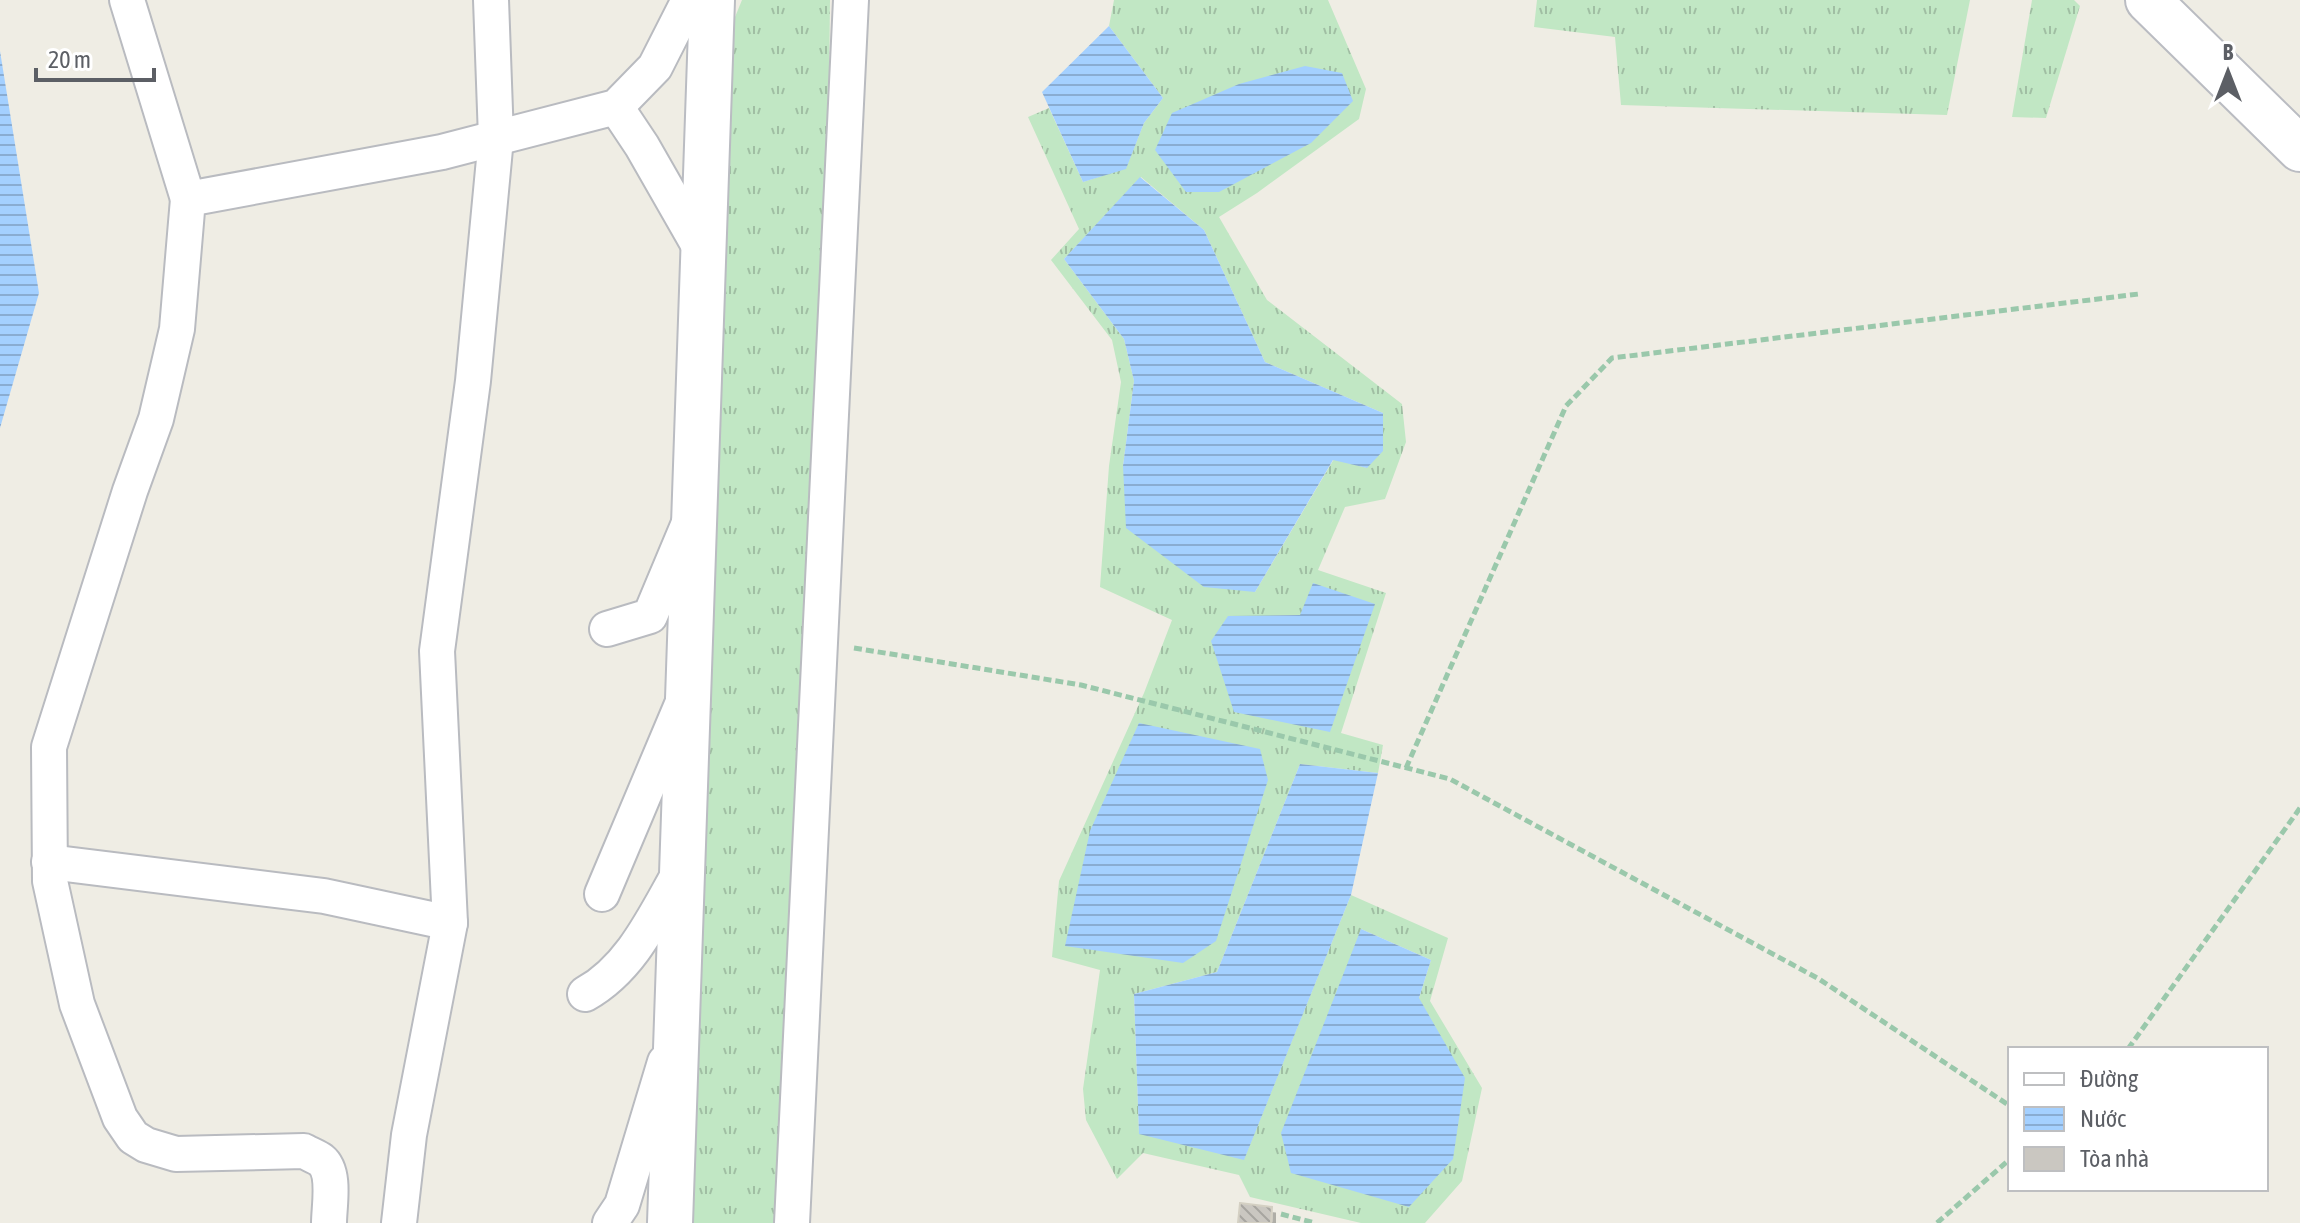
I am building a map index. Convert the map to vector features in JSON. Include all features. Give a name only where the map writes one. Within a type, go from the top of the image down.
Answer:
[{"type":"main road","points":[[2148,0],[2300,149]]},
{"type":"main road","points":[[670,1223],[711,7]]},
{"type":"street","points":[[127,0],[188,199],[177,329],[156,419],[49,747],[50,881],[77,1004],[120,1118],[133,1137],[160,1151],[176,1154],[304,1151],[321,1160],[326,1167],[329,1177],[329,1223]]},
{"type":"street","points":[[399,1223],[409,1135],[450,923],[437,651],[473,381],[496,138],[491,0]]},
{"type":"street","points":[[792,1223],[851,0]]},
{"type":"street","points":[[188,199],[442,152],[616,107],[711,7]]},
{"type":"street","points":[[616,107],[702,251]]},
{"type":"street","points":[[607,629],[650,616],[693,512]]},
{"type":"street","points":[[602,894],[688,690]]},
{"type":"street","points":[[49,862],[324,896],[450,923]]},
{"type":"street","points":[[585,994],[600,986],[637,947],[682,870]]},
{"type":"street","points":[[610,1223],[622,1205],[677,1023]]},
{"type":"path","points":[[1406,768],[1566,406],[1612,358],[2139,294]]},
{"type":"path","points":[[822,642],[1081,685],[1450,779],[1819,979],[2008,1105]]},
{"type":"path","points":[[2129,1047],[2300,808]]},
{"type":"path","points":[[1937,1223],[2008,1161]]},
{"type":"path","points":[[1281,1214],[1315,1223]]},
{"type":"green space","points":[[742,0],[830,0],[827,272],[787,1223],[691,1223],[728,34]]},
{"type":"green space","points":[[1114,0],[1328,0],[1366,89],[1359,119],[1219,217],[1267,300],[1402,404],[1406,442],[1385,499],[1345,507],[1318,570],[1386,593],[1341,733],[1383,745],[1378,773],[1300,764],[1217,972],[1134,994],[1139,1133],[1244,1159],[1351,895],[1448,938],[1430,1001],[1482,1088],[1462,1181],[1425,1223],[1361,1223],[1250,1197],[1239,1175],[1143,1153],[1117,1179],[1086,1120],[1083,1089],[1100,970],[1052,957],[1059,881],[1144,693],[1172,620],[1100,587],[1109,466],[1121,382],[1112,340],[1051,260],[1079,229],[1028,117],[1049,108],[1083,182],[1126,168],[1144,123],[1163,98],[1109,26]],"holes":[[[1141,177],[1204,230],[1265,362],[1383,413],[1367,468],[1334,459],[1255,592],[1123,466],[1134,381],[1124,339],[1064,259]],[[1300,615],[1234,712],[1268,616]],[[1361,929],[1431,960],[1419,998]]]},
{"type":"green space","points":[[1537,0],[1970,0],[1947,115],[1621,105],[1615,37],[1534,27]]},
{"type":"green space","points":[[2032,0],[2074,0],[2080,6],[2046,118],[2012,117]]},
{"type":"water","points":[[1109,26],[1163,98],[1144,123],[1126,169],[1083,182],[1042,92]]},
{"type":"water","points":[[0,51],[39,293],[0,428]]},
{"type":"water","points":[[1305,66],[1342,73],[1353,101],[1311,143],[1219,192],[1186,192],[1155,150],[1172,113],[1239,84]]},
{"type":"water","points":[[1140,177],[1204,230],[1265,362],[1383,413],[1383,451],[1367,468],[1333,460],[1255,592],[1204,587],[1126,528],[1123,466],[1134,381],[1124,339],[1064,259]]},
{"type":"water","points":[[1313,583],[1375,604],[1330,732],[1234,712],[1211,641],[1228,616],[1300,615]]},
{"type":"water","points":[[1139,723],[1260,749],[1268,780],[1216,941],[1183,963],[1065,946],[1090,831]]},
{"type":"water","points":[[1300,764],[1378,773],[1351,895],[1244,1160],[1139,1134],[1134,994],[1217,972]]},
{"type":"water","points":[[1361,929],[1431,960],[1419,998],[1465,1078],[1453,1159],[1409,1207],[1291,1173],[1281,1133]]},
{"type":"building","points":[[1240,1203],[1272,1207],[1271,1223],[1238,1223]]}]
